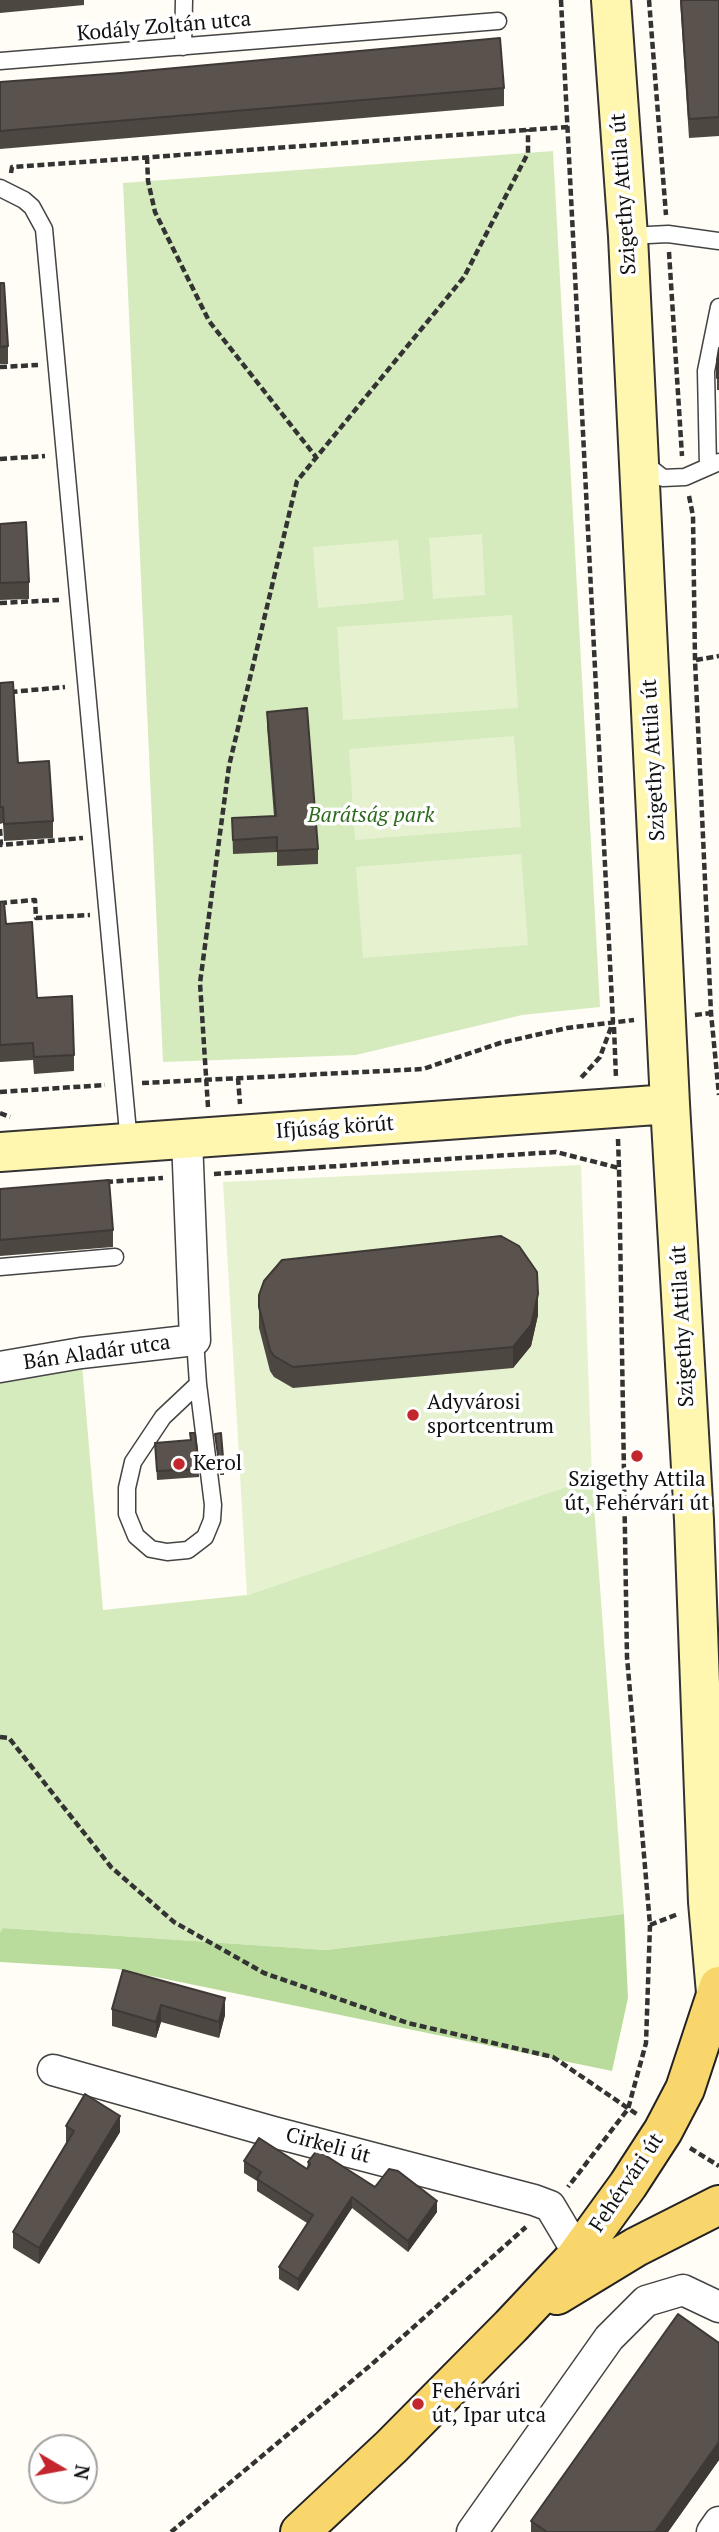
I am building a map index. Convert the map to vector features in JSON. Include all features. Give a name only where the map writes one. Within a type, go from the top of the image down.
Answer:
[{"type":"main road","points":[[715,1999],[719,2076]]},
{"type":"main road","name":"Fehérvári út","points":[[300,2532],[391,2447],[511,2326],[578,2253],[628,2185],[663,2131],[685,2089],[715,1999]]},
{"type":"main road","name":"Fehérvári út","points":[[511,2326],[636,2247],[719,2205]]},
{"type":"street","name":"Szigethy Attila út","points":[[611,0],[628,236],[670,1104],[694,1520],[708,1902],[715,1999]]},
{"type":"street","name":"Ifjúság körút","points":[[0,1152],[195,1141],[670,1104]]},
{"type":"street","points":[[195,1141],[195,1340]]},
{"type":"street","name":"Bán Aladár utca","points":[[0,1367],[81,1353],[195,1340]]},
{"type":"street","name":"Szigethy Attila út","points":[[694,1520],[719,1634]]},
{"type":"street","name":"Cirkeli út","points":[[53,2070],[550,2206]]},
{"type":"street","points":[[550,2206],[578,2253]]},
{"type":"street","points":[[472,2532],[609,2338],[646,2301],[683,2290],[719,2307]]},
{"type":"street","points":[[712,2532],[719,2522]]},
{"type":"lane","points":[[183,47],[184,0]]},
{"type":"lane","name":"Kodály Zoltán utca","points":[[0,61],[498,21]]},
{"type":"lane","points":[[4,189],[32,207],[44,229],[129,1143]]},
{"type":"lane","points":[[628,236],[668,234],[719,241]]},
{"type":"lane","points":[[639,448],[648,466],[663,478],[685,477],[713,465],[706,371],[719,307]]},
{"type":"lane","points":[[0,1268],[115,1257]]},
{"type":"lane","points":[[195,1340],[213,1505],[212,1520],[205,1538],[188,1550],[167,1552],[151,1549],[136,1536],[127,1514],[127,1488],[133,1462],[163,1417],[198,1384]]},
{"type":"path","points":[[561,0],[614,1023],[600,1057],[579,1080],[571,1083]]},
{"type":"path","points":[[649,0],[668,234],[681,450],[693,516],[695,660],[711,1013],[719,1095]]},
{"type":"path","points":[[4,189],[12,167],[568,127]]},
{"type":"path","points":[[195,1141],[206,1080],[200,983],[229,766],[297,481],[464,277],[528,153],[528,130]]},
{"type":"path","points":[[148,157],[148,181],[155,212],[209,321],[316,457]]},
{"type":"path","points":[[0,367],[57,364]]},
{"type":"path","points":[[0,459],[65,455]]},
{"type":"path","points":[[0,603],[79,599]]},
{"type":"path","points":[[695,660],[719,656]]},
{"type":"path","points":[[0,692],[86,685]]},
{"type":"path","points":[[0,830],[1,845],[101,837]]},
{"type":"path","points":[[0,903],[34,900],[36,919],[108,914]]},
{"type":"path","points":[[0,1092],[423,1069],[500,1043],[567,1028],[614,1023]]},
{"type":"path","points":[[232,1108],[240,1107],[238,1078]]},
{"type":"path","points":[[195,1141],[220,1108]]},
{"type":"path","points":[[0,1113],[20,1120]]},
{"type":"path","points":[[94,1183],[195,1141],[556,1152],[619,1168],[627,1657],[650,1925],[646,2043],[628,2109],[582,2171],[550,2206],[372,2364],[172,2532]]},
{"type":"path","points":[[0,1737],[9,1738],[111,1867],[174,1922],[264,1973],[408,2023],[552,2057],[628,2109]]},
{"type":"green space","name":"Barátság park","points":[[553,151],[600,1007],[522,1015],[356,1055],[163,1062],[123,183]]},
{"type":"green space","points":[[482,534],[485,595],[433,599],[429,538]]},
{"type":"green space","points":[[398,540],[404,600],[318,608],[313,547]]},
{"type":"green space","points":[[512,615],[518,708],[343,720],[337,627]]},
{"type":"green space","points":[[514,736],[521,827],[355,840],[349,749]]},
{"type":"green space","points":[[521,854],[528,945],[363,958],[356,867]]},
{"type":"green space","name":"Adyvárosi sportcentrum","points":[[581,1165],[592,1478],[247,1595],[223,1182]]},
{"type":"green space","points":[[81,1353],[103,1610],[247,1595],[592,1478],[624,1914],[326,1950],[3,1928],[0,1932],[0,1367]]},
{"type":"green space","points":[[624,1914],[628,1998],[612,2071],[117,1969],[0,1962],[0,1932],[3,1928],[326,1950]]},
{"type":"building","points":[[681,0],[719,0],[719,117],[689,119]]},
{"type":"building","points":[[500,38],[504,88],[0,131],[0,82]]},
{"type":"building","points":[[0,283],[4,283],[8,346],[0,347]]},
{"type":"building","points":[[719,348],[719,378],[717,378],[717,360]]},
{"type":"building","points":[[26,522],[29,582],[0,583],[0,524]]},
{"type":"building","points":[[13,682],[18,763],[49,761],[53,821],[4,824],[3,807],[0,807],[0,683]]},
{"type":"building","points":[[307,708],[318,849],[277,851],[277,837],[233,840],[232,818],[276,816],[267,712]]},
{"type":"building","points":[[0,902],[4,902],[6,924],[32,922],[37,998],[72,996],[74,1055],[34,1057],[33,1043],[0,1045]]},
{"type":"building","points":[[109,1180],[113,1230],[0,1240],[0,1189]]},
{"type":"building","points":[[501,1236],[519,1246],[537,1272],[538,1294],[531,1325],[513,1347],[293,1367],[274,1356],[270,1350],[259,1307],[259,1295],[264,1281],[282,1260]]},
{"type":"building","points":[[190,1433],[195,1433],[199,1469],[157,1471],[155,1443],[191,1440]]},
{"type":"building","points":[[221,1433],[224,1469],[220,1469],[215,1434]]},
{"type":"building","points":[[123,1970],[225,1998],[219,2022],[161,2005],[156,2022],[112,2009]]},
{"type":"building","points":[[85,2094],[120,2116],[39,2248],[13,2232],[74,2131],[66,2126]]},
{"type":"building","points":[[259,2138],[307,2169],[310,2164],[308,2162],[317,2150],[375,2187],[389,2169],[398,2171],[437,2201],[408,2241],[352,2197],[298,2279],[279,2267],[313,2215],[257,2179],[261,2172],[244,2161]]},
{"type":"building","points":[[678,2314],[719,2343],[719,2442],[655,2532],[547,2532],[531,2521]]},
{"type":"place","name":"Adyvárosi sportcentrum","points":[[413,1415]]},
{"type":"place","name":"Szigethy Attila út, Fehérvári út","points":[[637,1456]]},
{"type":"place","name":"Kerol","points":[[179,1464]]},
{"type":"place","name":"Fehérvári út, Ipar utca","points":[[418,2404]]}]
